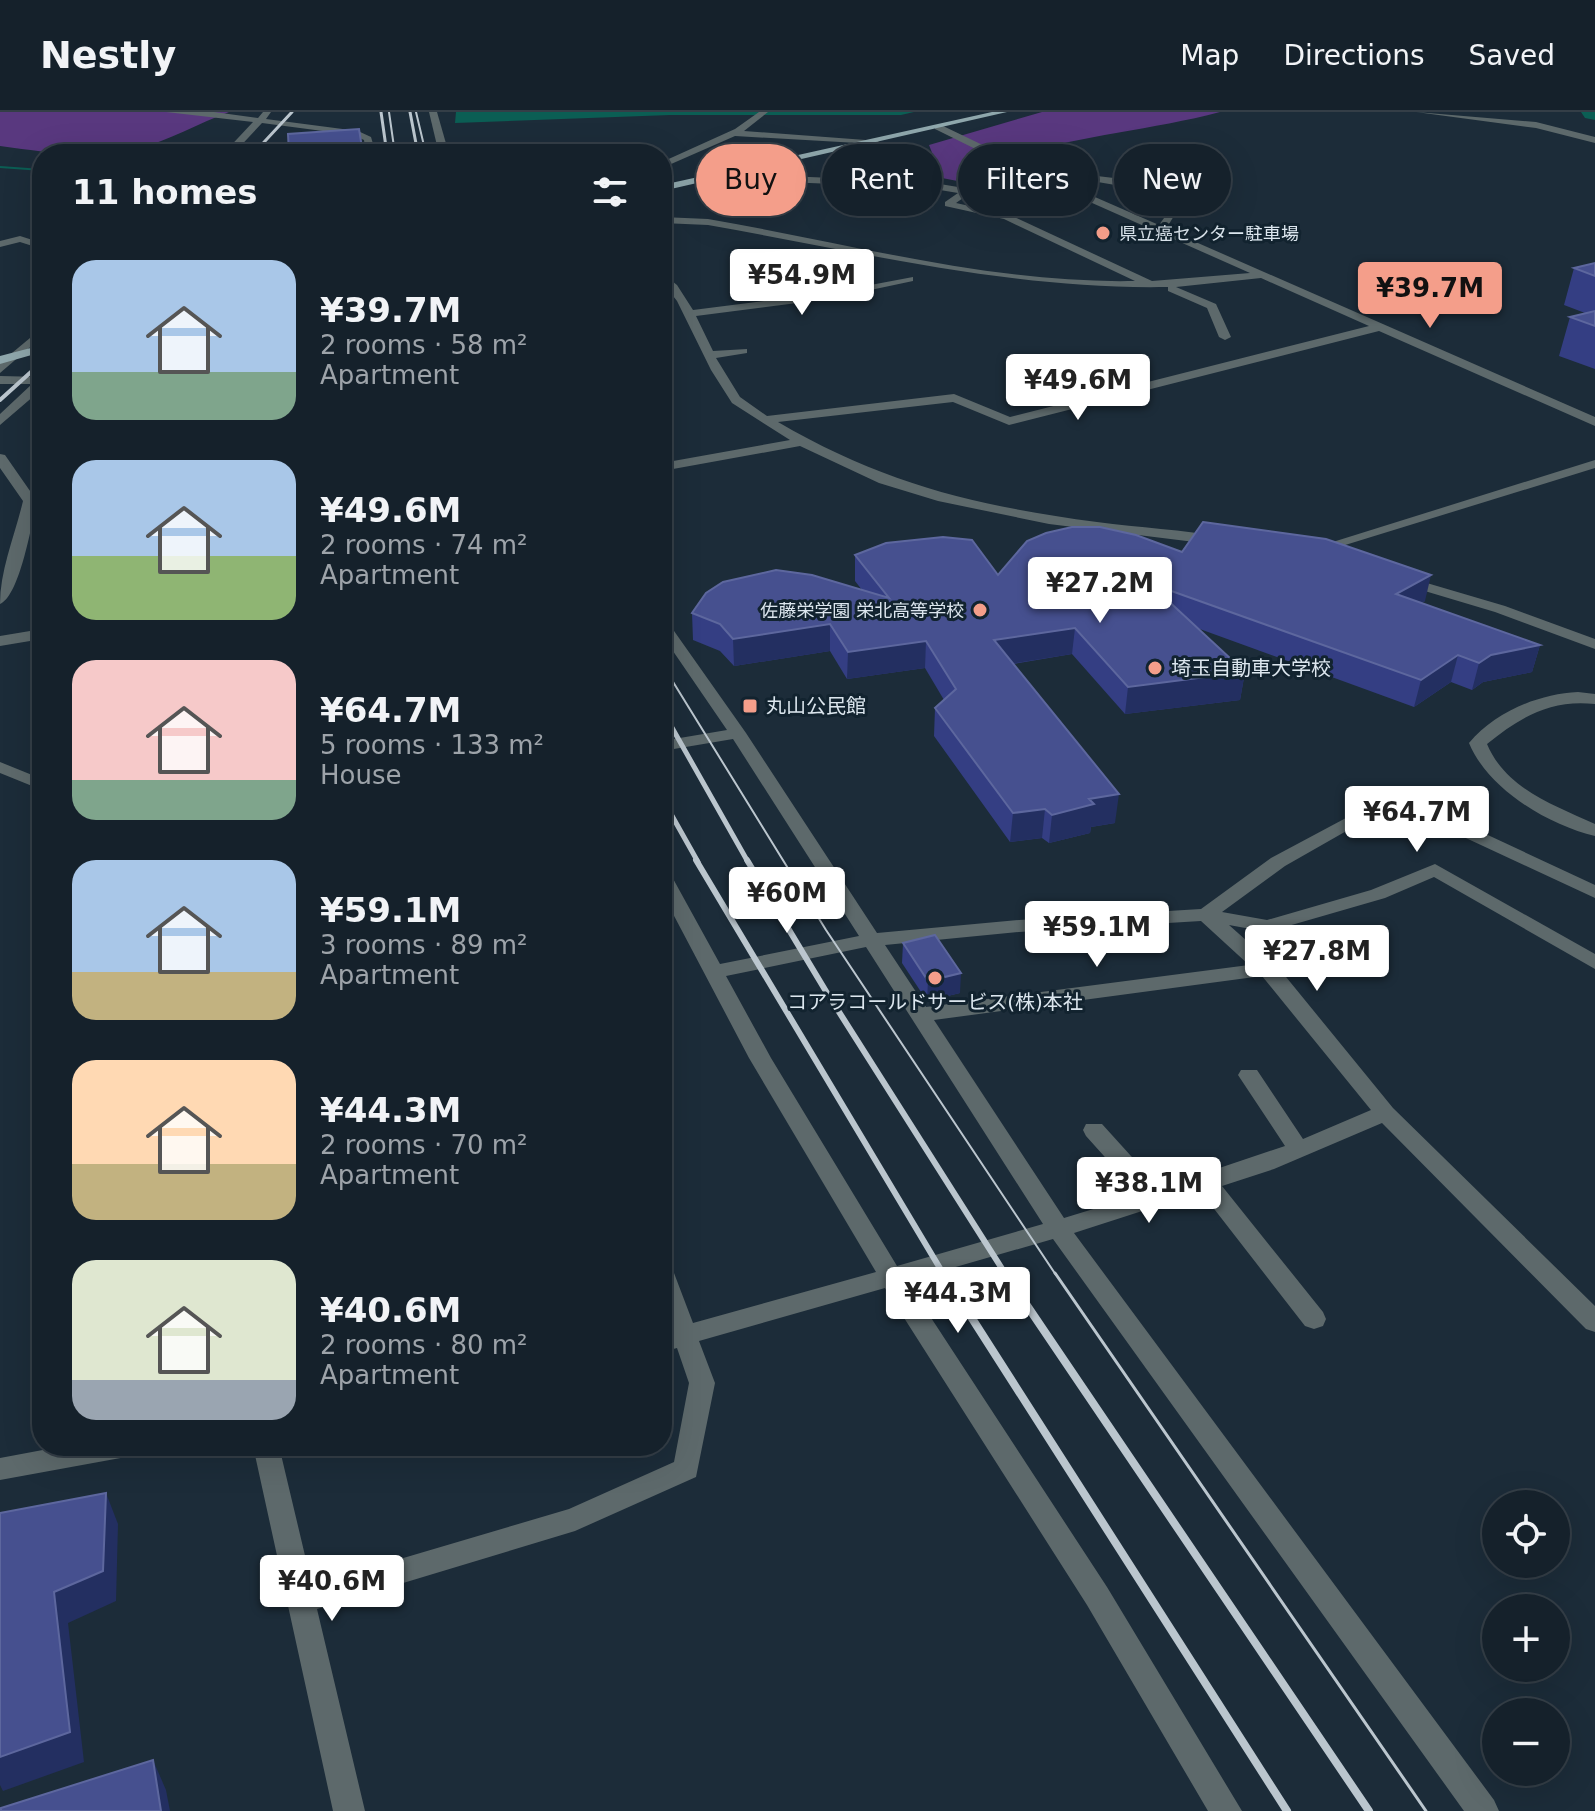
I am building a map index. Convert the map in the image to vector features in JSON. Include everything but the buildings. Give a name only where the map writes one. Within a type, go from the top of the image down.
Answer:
[{"type":"main road","points":[[806,156],[1003,112]]},
{"type":"main road","points":[[672,186],[696,181]]},
{"type":"main road","points":[[0,360],[32,351]]},
{"type":"street","points":[[170,112],[264,117]]},
{"type":"street","points":[[194,112],[355,133],[368,139],[369,144]]},
{"type":"street","points":[[221,112],[264,117]]},
{"type":"street","points":[[433,112],[441,144]]},
{"type":"street","points":[[672,160],[733,133],[764,112]]},
{"type":"street","points":[[1420,112],[1536,125],[1595,140]]},
{"type":"street","points":[[238,144],[264,117]]},
{"type":"street","points":[[938,127],[973,144]]},
{"type":"street","points":[[733,133],[875,141]]},
{"type":"street","points":[[1098,178],[1125,181],[1180,203],[1161,229]]},
{"type":"street","points":[[806,180],[928,185],[967,191],[948,204],[1007,217],[1212,306],[1225,337]]},
{"type":"street","points":[[1098,202],[1595,422]]},
{"type":"street","points":[[672,220],[708,222],[1073,284],[1164,287],[1263,275]]},
{"type":"street","points":[[0,244],[20,239],[32,243]]},
{"type":"street","points":[[688,314],[828,296],[909,279]]},
{"type":"street","points":[[672,287],[737,401],[837,464],[958,505],[1230,542]]},
{"type":"street","points":[[766,420],[954,398],[1009,421],[1380,327]]},
{"type":"street","points":[[0,369],[32,340]]},
{"type":"street","points":[[709,355],[743,351]]},
{"type":"street","points":[[0,380],[32,382]]},
{"type":"street","points":[[0,421],[32,391]]},
{"type":"street","points":[[672,465],[800,442]]},
{"type":"street","points":[[0,458],[30,501],[17,558],[0,599]]},
{"type":"street","points":[[1337,562],[1299,554],[1595,464]]},
{"type":"street","points":[[1392,577],[1500,609],[1595,644]]},
{"type":"street","points":[[0,641],[32,636]]},
{"type":"street","points":[[672,638],[738,733],[1058,1229],[1483,1811]]},
{"type":"street","points":[[1595,699],[1545,700],[1511,715],[1478,743],[1482,759],[1513,790],[1595,831]]},
{"type":"street","points":[[672,744],[738,733]]},
{"type":"street","points":[[0,767],[32,781]]},
{"type":"street","points":[[1206,915],[1278,862],[1374,808],[1413,807],[1595,892]]},
{"type":"street","points":[[714,972],[869,940],[1019,926],[1206,915],[1267,926],[1378,894],[1435,870],[1595,963]]},
{"type":"street","points":[[672,894],[760,1058],[892,1278],[1097,1596],[1226,1811]]},
{"type":"street","points":[[1206,915],[1266,969],[1385,1113],[1595,1322]]},
{"type":"street","points":[[918,1015],[1266,969]]},
{"type":"street","points":[[1249,1075],[1298,1149]]},
{"type":"street","points":[[301,1601],[575,1519],[686,1469],[702,1383],[672,1339],[892,1278],[1156,1198],[1298,1149],[1385,1113]]},
{"type":"street","points":[[1094,1130],[1156,1198]]},
{"type":"street","points":[[1206,1182],[1314,1319]]},
{"type":"street","points":[[0,1469],[71,1456]]},
{"type":"street","points":[[268,1456],[349,1811]]},
{"type":"shaded area","points":[[0,112],[229,112],[153,144],[32,144],[32,150],[0,146]]},
{"type":"shaded area","points":[[456,112],[914,112],[901,115],[670,115],[455,123]]},
{"type":"shaded area","points":[[1042,112],[1220,112],[1062,144],[958,144],[958,181],[942,178],[942,144],[932,144]]},
{"type":"waterway","points":[[0,167],[32,169]]},
{"type":"tram line","points":[[389,112],[394,144]]},
{"type":"tram line","points":[[416,112],[424,144]]},
{"type":"tram line","points":[[672,680],[826,930],[1056,1275]]},
{"type":"tram line","points":[[1055,1273],[1426,1811]]},
{"type":"railway","points":[[262,144],[292,112]]},
{"type":"railway","points":[[381,112],[386,144]]},
{"type":"railway","points":[[410,112],[416,144]]},
{"type":"railway","points":[[0,400],[32,371]]},
{"type":"railway","points":[[672,728],[748,862]]},
{"type":"railway","points":[[672,816],[698,862]]},
{"type":"railway","points":[[696,860],[944,1275]]},
{"type":"railway","points":[[747,860],[827,993],[1006,1275]]},
{"type":"railway","points":[[943,1273],[1287,1811]]},
{"type":"railway","points":[[1005,1273],[1369,1811]]},
{"type":"place","name":"県立癌センター駐車場","points":[[1103,233]]},
{"type":"place","name":"佐藤栄学園 栄北高等学校","points":[[980,610]]},
{"type":"place","name":"埼玉自動車大学校","points":[[1155,668]]},
{"type":"place","name":"丸山公民館","points":[[750,706]]},
{"type":"place","name":"コアラコールドサービス(株)本社","points":[[935,978]]}]
